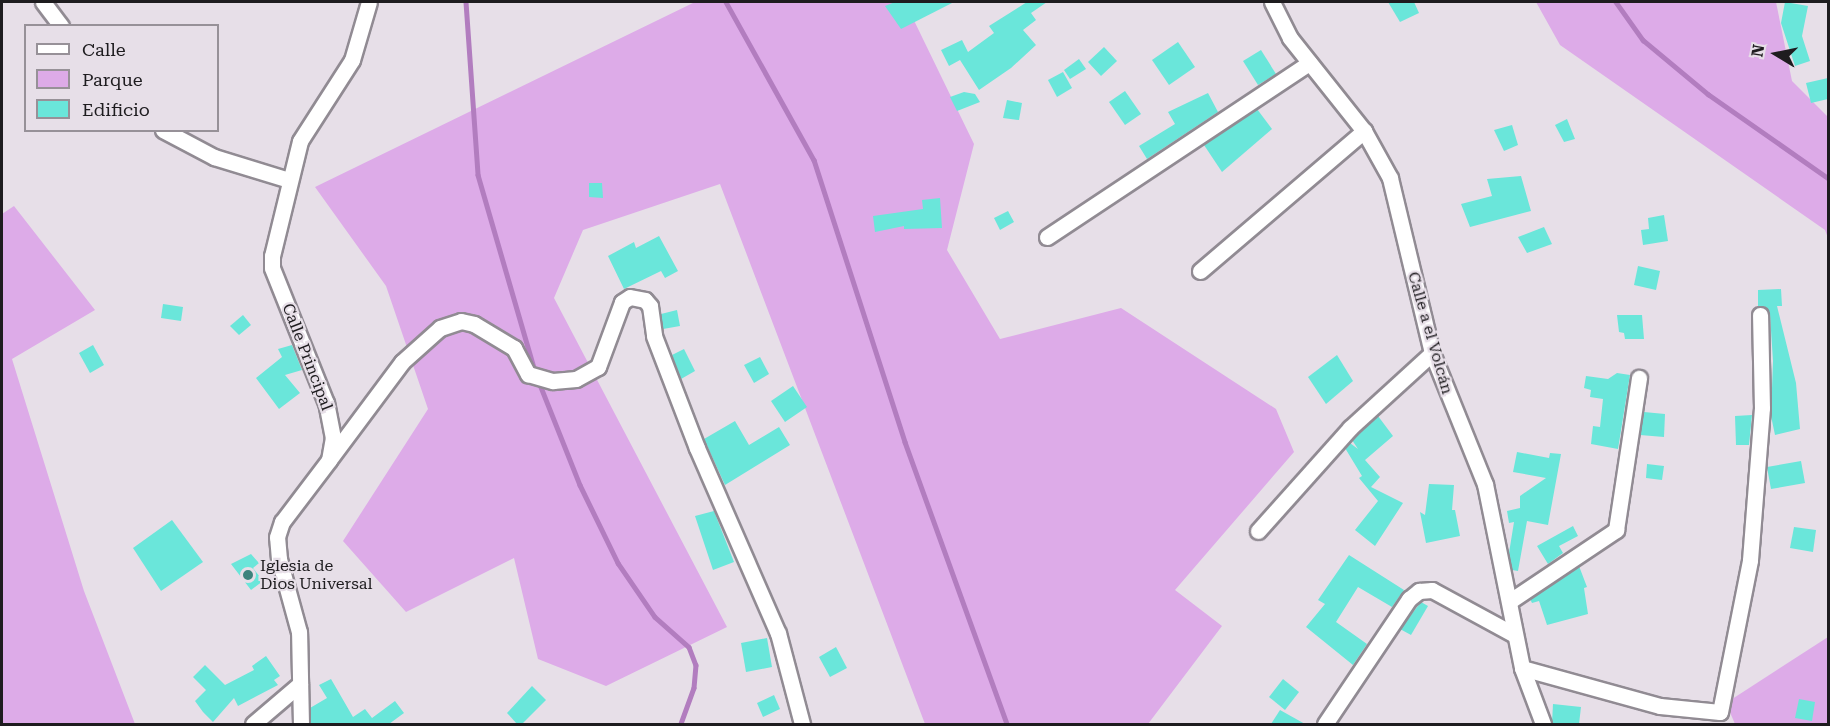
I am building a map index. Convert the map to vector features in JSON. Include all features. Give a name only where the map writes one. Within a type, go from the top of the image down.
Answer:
[{"type":"street","points":[[43,2],[60,24]]},
{"type":"street","name":"Calle Principal","points":[[329,460],[332,422],[272,268],[289,180],[306,128],[352,60],[369,2]]},
{"type":"street","name":"Calle a el Volcán","points":[[1272,2],[1290,38],[1364,131],[1390,178],[1432,353],[1485,484],[1522,668],[1543,724]]},
{"type":"street","points":[[1047,237],[1309,63]]},
{"type":"street","points":[[1200,271],[1364,131]]},
{"type":"street","points":[[167,132],[214,157],[289,180]]},
{"type":"street","points":[[301,724],[299,632],[279,559],[277,537],[282,522],[402,362],[440,328],[461,321],[474,324],[514,348],[528,374],[554,381],[576,379],[598,367],[622,302],[630,297],[645,300],[650,306],[654,336],[697,447],[778,633],[802,724]]},
{"type":"street","points":[[1522,668],[1660,706],[1720,712],[1750,560],[1762,408],[1760,315]]},
{"type":"street","points":[[1258,531],[1350,428],[1432,353]]},
{"type":"street","points":[[1510,601],[1616,530],[1639,378]]},
{"type":"street","points":[[1325,724],[1409,599],[1419,591],[1432,590],[1515,635]]},
{"type":"street","points":[[253,724],[300,684]]},
{"type":"green space","points":[[695,2],[905,2],[974,144],[947,250],[1000,339],[1121,308],[1276,409],[1294,452],[1175,590],[1222,626],[1148,724],[925,724],[720,184],[583,230],[554,298],[727,627],[606,686],[538,659],[514,558],[406,612],[343,541],[428,409],[386,286],[315,187]]},
{"type":"green space","points":[[1536,2],[1776,2],[1792,81],[1828,117],[1828,238],[1825,230],[1560,45]]},
{"type":"green space","points":[[14,206],[95,310],[12,359],[84,591],[135,724],[2,724],[2,214]]},
{"type":"green space","points":[[1828,637],[1828,724],[1735,724],[1726,703]]},
{"type":"building","points":[[895,2],[954,2],[901,29],[885,6]]},
{"type":"building","points":[[1027,2],[1047,2],[1031,13],[1036,20],[1023,30],[1036,45],[1011,68],[979,90],[960,60],[949,66],[941,50],[962,40],[968,52],[994,33],[989,26]]},
{"type":"building","points":[[1388,2],[1414,2],[1419,13],[1400,22]]},
{"type":"building","points":[[1785,2],[1808,6],[1802,36],[1810,61],[1795,66],[1781,23]]},
{"type":"building","points":[[1178,42],[1195,67],[1169,85],[1152,60]]},
{"type":"building","points":[[1104,47],[1117,61],[1101,76],[1088,62]]},
{"type":"building","points":[[1261,50],[1276,74],[1258,85],[1243,61]]},
{"type":"building","points":[[1079,59],[1086,69],[1070,79],[1064,70]]},
{"type":"building","points":[[1063,72],[1072,88],[1057,97],[1048,80]]},
{"type":"building","points":[[1828,78],[1828,99],[1811,103],[1806,83]]},
{"type":"building","points":[[1125,91],[1141,114],[1125,125],[1109,102]]},
{"type":"building","points":[[964,92],[975,94],[980,102],[957,111],[950,97]]},
{"type":"building","points":[[1208,93],[1218,112],[1147,159],[1139,146],[1175,124],[1168,112]]},
{"type":"building","points":[[1007,100],[1022,103],[1019,120],[1003,118]]},
{"type":"building","points":[[1257,109],[1272,129],[1222,172],[1204,145]]},
{"type":"building","points":[[1567,119],[1575,139],[1564,142],[1555,125]]},
{"type":"building","points":[[1512,125],[1518,145],[1504,151],[1494,130]]},
{"type":"building","points":[[1521,176],[1531,211],[1470,227],[1461,204],[1492,196],[1487,179]]},
{"type":"building","points":[[589,183],[602,183],[603,198],[589,197]]},
{"type":"building","points":[[940,198],[942,228],[904,229],[904,226],[875,232],[873,216],[923,209],[922,200]]},
{"type":"building","points":[[1008,211],[1014,222],[1000,230],[994,218]]},
{"type":"building","points":[[1664,215],[1668,241],[1643,245],[1641,230],[1649,229],[1648,218]]},
{"type":"building","points":[[1544,227],[1552,244],[1527,253],[1518,237]]},
{"type":"building","points":[[659,236],[678,271],[665,278],[661,271],[624,289],[608,256],[634,242],[636,248]]},
{"type":"building","points":[[1638,266],[1660,271],[1656,290],[1634,285]]},
{"type":"building","points":[[1781,289],[1782,306],[1777,306],[1796,383],[1800,429],[1775,435],[1771,416],[1773,361],[1770,315],[1765,307],[1758,306],[1758,290]]},
{"type":"building","points":[[163,304],[183,307],[181,321],[161,318]]},
{"type":"building","points":[[677,310],[680,326],[663,329],[661,314]]},
{"type":"building","points":[[243,315],[251,325],[239,335],[230,326]]},
{"type":"building","points":[[1617,315],[1642,315],[1644,339],[1625,339],[1624,333],[1619,332]]},
{"type":"building","points":[[93,345],[104,365],[90,373],[79,353]]},
{"type":"building","points":[[292,345],[302,370],[285,375],[300,393],[279,409],[256,378],[282,357],[278,349]]},
{"type":"building","points":[[684,349],[695,371],[681,379],[672,355]]},
{"type":"building","points":[[1337,355],[1353,381],[1326,404],[1308,377]]},
{"type":"building","points":[[760,357],[769,374],[754,383],[744,365]]},
{"type":"building","points":[[1617,373],[1630,375],[1618,449],[1591,444],[1593,426],[1600,427],[1603,399],[1590,397],[1591,390],[1584,388],[1586,376],[1608,379]]},
{"type":"building","points":[[793,386],[807,407],[785,422],[771,401]]},
{"type":"building","points":[[1644,412],[1665,414],[1664,437],[1640,435]]},
{"type":"building","points":[[1752,415],[1749,445],[1736,445],[1735,416]]},
{"type":"building","points":[[1378,416],[1393,436],[1365,460],[1380,477],[1371,487],[1403,503],[1375,546],[1355,530],[1378,501],[1359,478],[1362,476],[1345,448],[1350,443],[1358,449],[1352,440]]},
{"type":"building","points":[[735,421],[749,445],[779,427],[790,445],[725,485],[704,439]]},
{"type":"building","points":[[1517,452],[1549,458],[1550,453],[1561,454],[1548,525],[1527,521],[1518,571],[1512,570],[1509,553],[1514,522],[1509,523],[1507,511],[1520,508],[1520,496],[1546,478],[1513,472]]},
{"type":"building","points":[[1801,461],[1805,483],[1771,489],[1767,467]]},
{"type":"building","points":[[1647,464],[1664,466],[1662,480],[1646,478]]},
{"type":"building","points":[[1429,484],[1454,485],[1452,510],[1455,510],[1460,536],[1426,543],[1420,512],[1425,515]]},
{"type":"building","points":[[714,511],[734,562],[713,570],[695,516]]},
{"type":"building","points":[[172,520],[203,562],[161,591],[133,548]]},
{"type":"building","points":[[1573,526],[1578,536],[1559,546],[1563,553],[1548,564],[1537,546]]},
{"type":"building","points":[[1794,527],[1816,530],[1813,552],[1790,548]]},
{"type":"building","name":"Iglesia de Dios Universal","points":[[251,554],[259,563],[253,568],[263,581],[251,590],[231,564]]},
{"type":"building","points":[[1349,555],[1404,590],[1392,607],[1358,587],[1336,622],[1367,644],[1353,665],[1306,627],[1325,604],[1318,600]]},
{"type":"building","points":[[1579,566],[1587,587],[1584,588],[1588,614],[1547,625],[1539,601],[1532,603],[1530,599]]},
{"type":"building","points":[[1421,602],[1428,606],[1411,635],[1400,629]]},
{"type":"building","points":[[767,638],[772,667],[746,672],[741,643]]},
{"type":"building","points":[[836,647],[847,668],[830,677],[819,657]]},
{"type":"building","points":[[266,656],[280,676],[274,680],[278,685],[238,706],[234,698],[213,722],[195,701],[206,690],[193,677],[205,665],[225,685],[254,670],[252,666]]},
{"type":"building","points":[[331,679],[353,717],[365,709],[372,718],[395,701],[404,713],[389,724],[311,724],[310,708],[327,698],[319,685]]},
{"type":"building","points":[[1283,679],[1299,692],[1285,710],[1269,697]]},
{"type":"building","points":[[532,686],[546,700],[522,724],[517,724],[507,713]]},
{"type":"building","points":[[774,695],[780,709],[763,717],[757,703]]},
{"type":"building","points":[[1799,699],[1815,702],[1812,721],[1795,718]]},
{"type":"building","points":[[1553,704],[1581,707],[1579,724],[1552,723]]},
{"type":"building","points":[[1280,710],[1305,724],[1271,724]]},
{"type":"waterway","points":[[466,2],[478,175],[535,371]]},
{"type":"waterway","points":[[726,2],[814,160],[905,442],[1007,724]]},
{"type":"waterway","points":[[1616,2],[1643,40],[1708,94],[1828,178]]},
{"type":"waterway","points":[[539,382],[580,485],[618,563],[655,617],[689,647],[696,665],[694,688],[681,724]]},
{"type":"place","name":"Iglesia de Dios Universal","points":[[248,575]]}]
